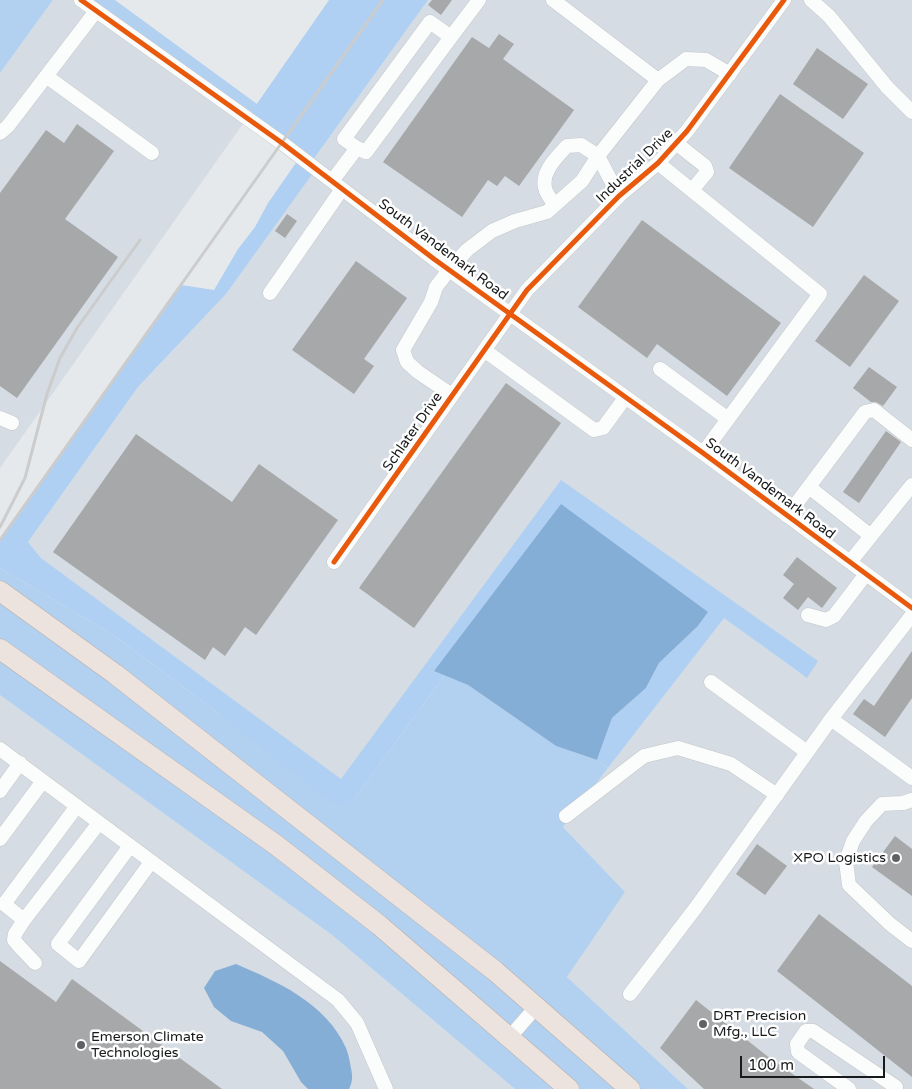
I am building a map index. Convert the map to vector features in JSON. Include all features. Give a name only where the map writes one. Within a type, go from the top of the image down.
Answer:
[{"type":"highway","points":[[0,591],[115,674],[495,971],[630,1089]]},
{"type":"highway","points":[[0,648],[290,857],[379,925],[569,1089]]},
{"type":"street","name":"South Vandemark Road","points":[[81,0],[282,143],[449,270],[912,608]]},
{"type":"street","points":[[451,37],[430,22],[344,139],[356,148],[366,152],[479,0]]},
{"type":"street","points":[[553,0],[658,80]]},
{"type":"street","name":"Industrial Drive","points":[[510,314],[527,290],[620,196],[658,163],[687,131],[784,0]]},
{"type":"street","points":[[811,0],[829,16],[887,87],[912,112]]},
{"type":"street","points":[[0,133],[8,126],[96,10]]},
{"type":"street","points":[[452,395],[406,362],[403,350],[431,302],[436,287],[449,270],[467,250],[492,231],[515,221],[547,212],[582,181],[598,156],[658,80],[686,59],[706,60],[730,74]]},
{"type":"street","points":[[46,76],[152,153]]},
{"type":"street","points":[[676,143],[705,166],[707,172],[692,190]]},
{"type":"street","points":[[555,205],[546,191],[544,179],[553,162],[567,146],[581,145],[598,156],[620,196]]},
{"type":"street","points":[[270,293],[337,185],[356,148]]},
{"type":"street","points":[[658,163],[820,294],[702,453]]},
{"type":"street","name":"Schlater Drive","points":[[334,562],[510,314]]},
{"type":"street","points":[[484,350],[594,430],[603,428],[625,398]]},
{"type":"street","points":[[660,369],[728,419]]},
{"type":"street","points":[[787,516],[865,412],[874,410],[912,440]]},
{"type":"street","points":[[850,562],[912,485]]},
{"type":"street","points":[[809,488],[871,536]]},
{"type":"street","points":[[808,615],[826,620],[834,616],[866,574]]},
{"type":"street","points":[[630,994],[697,906],[831,719],[912,615]]},
{"type":"street","points":[[711,682],[807,752]]},
{"type":"street","points":[[831,719],[912,778]]},
{"type":"street","points":[[566,816],[644,756],[678,748],[731,764],[777,794]]},
{"type":"street","points":[[0,749],[338,1000],[357,1023],[386,1089]]},
{"type":"street","points":[[0,791],[20,764]]},
{"type":"street","points":[[0,839],[43,781]]},
{"type":"street","points":[[912,800],[904,803],[882,804],[866,820],[853,841],[846,862],[849,885],[890,924],[912,941]]},
{"type":"street","points":[[24,920],[4,904],[77,806]]},
{"type":"street","points":[[35,963],[14,940],[15,934],[99,822]]},
{"type":"street","points":[[130,846],[58,944],[72,955],[79,960],[151,862]]},
{"type":"street","points":[[510,1037],[536,1007]]},
{"type":"street","points":[[849,1089],[798,1052],[797,1044],[806,1031],[813,1031],[899,1088]]},
{"type":"shaded area","points":[[0,0],[53,0],[0,73]]},
{"type":"shaded area","points":[[53,0],[81,0],[247,118],[0,468],[0,73]]},
{"type":"shaded area","points":[[81,0],[115,0],[257,104],[247,118]]},
{"type":"shaded area","points":[[329,0],[428,0],[310,164],[316,169],[226,294],[138,387],[28,542],[41,558],[341,779],[561,480],[818,661],[807,678],[724,618],[608,768],[597,760],[612,718],[646,688],[659,663],[697,627],[434,670],[445,675],[354,799],[335,805],[218,713],[112,634],[0,568],[0,540],[181,285],[214,290],[238,249],[255,227],[268,203],[300,157],[247,118]]},
{"type":"shaded area","points":[[428,0],[912,0],[912,1089],[688,1089],[567,977],[625,892],[563,827],[724,617],[806,678],[561,481],[341,780],[41,558],[28,542],[138,387],[226,294],[316,169],[310,164]]},
{"type":"shaded area","points":[[561,504],[708,612],[697,627],[659,663],[646,688],[612,718],[597,760],[556,746],[468,685],[434,671]]},
{"type":"shaded area","points":[[0,568],[112,634],[218,713],[354,799],[445,675],[468,685],[556,746],[597,760],[608,768],[563,827],[625,892],[567,977],[688,1089],[515,1089],[332,935],[0,695]]},
{"type":"shaded area","points":[[0,695],[332,935],[515,1089],[0,1089]]},
{"type":"shaded area","points":[[236,964],[268,978],[299,996],[326,1018],[346,1048],[352,1076],[349,1089],[308,1089],[301,1082],[283,1051],[262,1032],[231,1021],[214,1007],[204,988],[215,971]]},
{"type":"building","points":[[432,0],[452,0],[441,15],[428,5]]},
{"type":"building","points":[[499,34],[514,44],[503,59],[574,110],[519,186],[505,176],[497,186],[488,180],[462,217],[383,162],[472,37],[489,48]]},
{"type":"building","points":[[817,48],[868,84],[843,119],[793,84]]},
{"type":"building","points":[[780,94],[864,153],[813,227],[729,168]]},
{"type":"building","points":[[77,124],[114,151],[65,219],[118,257],[17,398],[0,386],[0,193],[46,130],[64,143]]},
{"type":"building","points":[[287,214],[297,221],[285,238],[275,231]]},
{"type":"building","points":[[642,220],[781,323],[727,396],[657,344],[647,358],[578,307]]},
{"type":"building","points":[[356,261],[407,298],[364,359],[374,366],[354,394],[292,350]]},
{"type":"building","points":[[864,275],[899,301],[850,367],[815,341]]},
{"type":"building","points":[[869,367],[897,387],[883,406],[876,402],[871,402],[853,388]]},
{"type":"building","points":[[506,383],[561,423],[414,628],[359,588]]},
{"type":"building","points":[[886,431],[901,442],[859,503],[843,492]]},
{"type":"building","points":[[136,434],[232,502],[259,464],[338,520],[256,635],[245,627],[225,656],[213,647],[205,660],[53,552]]},
{"type":"building","points":[[797,557],[837,588],[822,608],[808,597],[798,610],[783,598],[794,584],[783,575]]},
{"type":"building","points":[[912,651],[912,698],[885,737],[853,714],[864,699],[874,706]]},
{"type":"building","name":"XPO Logistics","points":[[895,836],[912,849],[912,896],[872,867]]},
{"type":"building","points":[[757,844],[787,866],[765,895],[736,874]]},
{"type":"building","points":[[819,914],[912,986],[912,1077],[777,971]]},
{"type":"building","name":"Emerson Climate Technologies","points":[[0,961],[56,1002],[72,979],[222,1089],[0,1089]]},
{"type":"building","name":"DRT Precision Mfg., LLC","points":[[696,1000],[771,1059],[814,1089],[704,1089],[660,1048]]},
{"type":"railway","points":[[0,540],[383,0]]},
{"type":"railway","points":[[0,527],[25,478],[47,394],[60,358],[77,328],[140,240]]},
{"type":"cycle path","points":[[81,0],[282,143],[434,259],[703,453],[912,608]]},
{"type":"cycle path","points":[[334,562],[527,290],[619,196],[658,163],[687,131],[784,0]]},
{"type":"place","name":"XPO Logistics","points":[[896,858]]},
{"type":"place","name":"DRT Precision Mfg., LLC","points":[[703,1024]]},
{"type":"place","name":"Emerson Climate Technologies","points":[[81,1045]]}]
